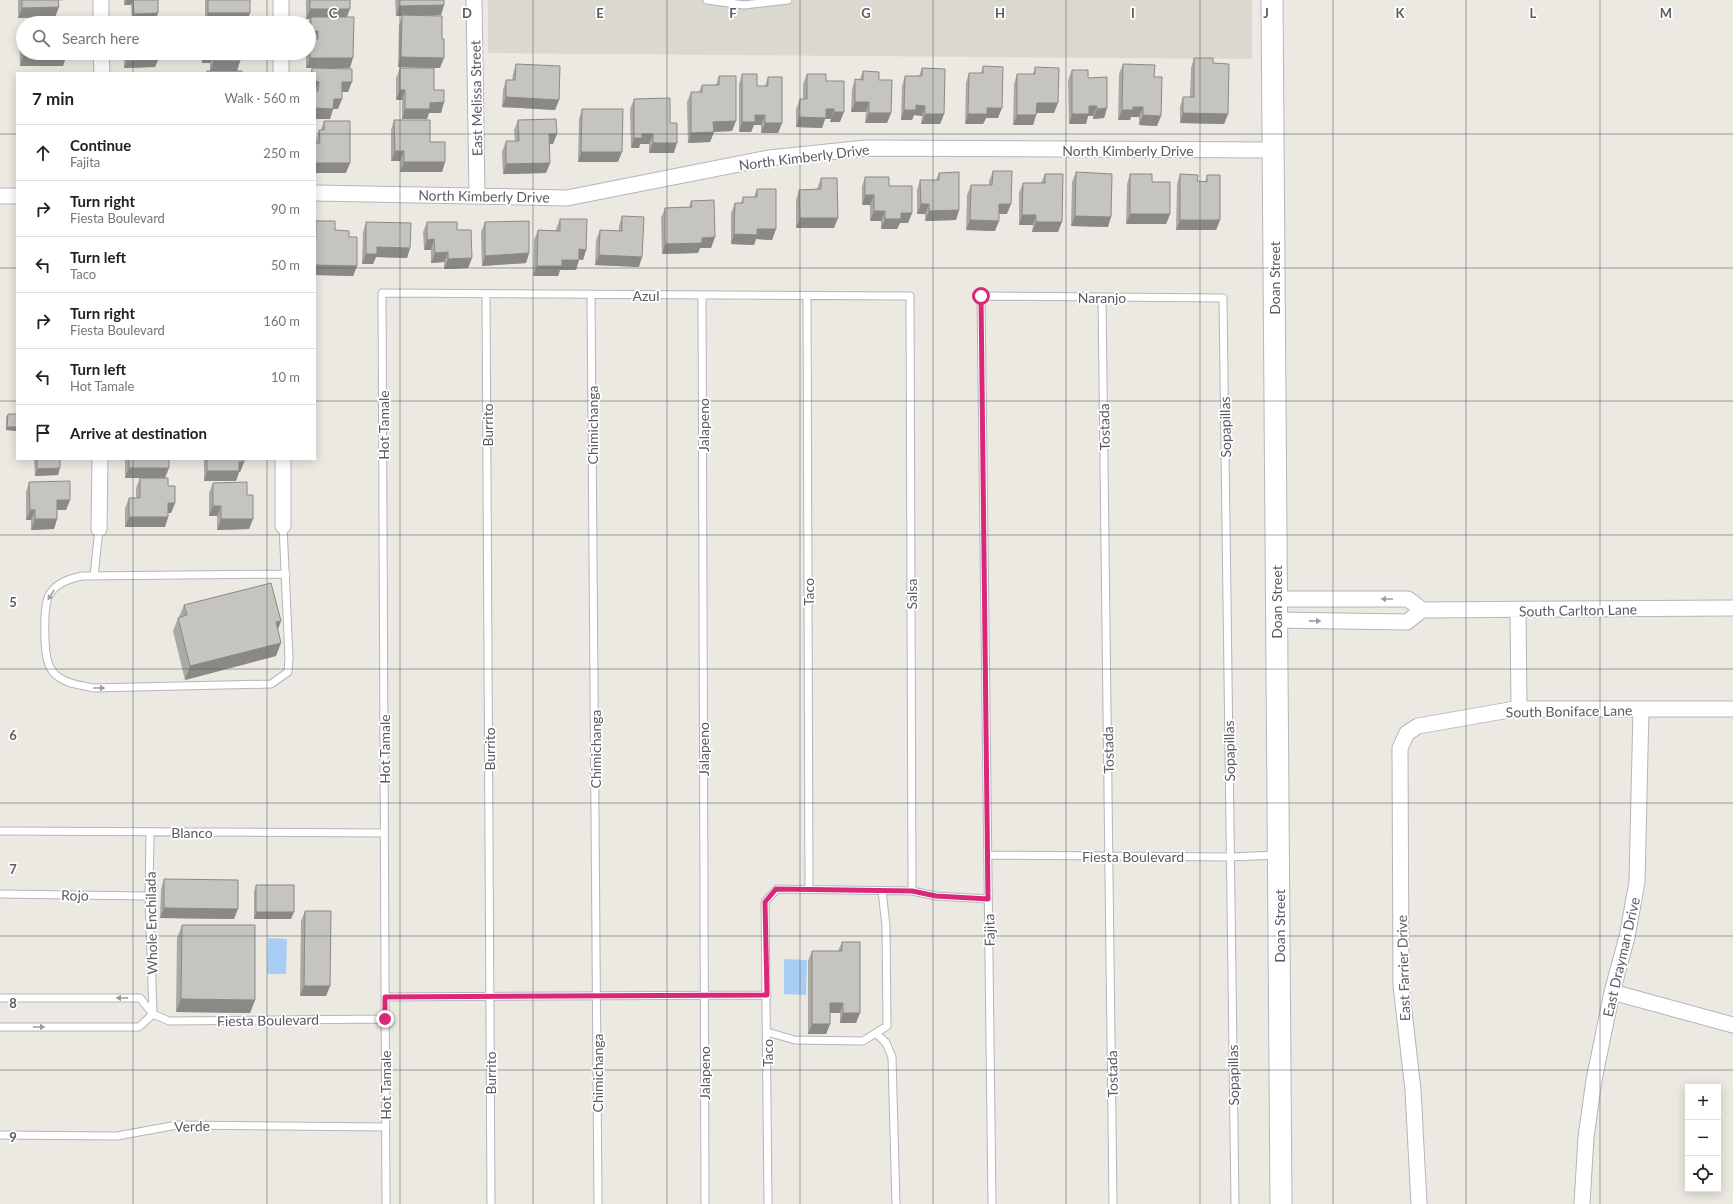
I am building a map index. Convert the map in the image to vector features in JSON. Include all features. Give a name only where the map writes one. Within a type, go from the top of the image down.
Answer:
[{"type":"street","points":[[101,0],[101,16]]},
{"type":"street","points":[[281,0],[281,16]]},
{"type":"street","name":"East Melissa Street","points":[[474,0],[478,195]]},
{"type":"street","name":"Doan Street","points":[[1272,0],[1281,1204]]},
{"type":"street","points":[[102,60],[102,72]]},
{"type":"street","points":[[281,60],[282,72]]},
{"type":"street","name":"North Kimberly Drive","points":[[316,193],[478,195],[567,198],[769,158],[866,148],[1273,150]]},
{"type":"street","points":[[0,196],[16,196]]},
{"type":"street","points":[[99,529],[100,460]]},
{"type":"street","points":[[283,460],[284,526]]},
{"type":"street","points":[[1276,599],[1408,599],[1422,610],[1406,622],[1276,620]]},
{"type":"street","name":"South Carlton Lane","points":[[1422,610],[1518,611],[1733,608]]},
{"type":"street","points":[[1518,611],[1519,709]]},
{"type":"street","name":"South Boniface Lane","points":[[1407,733],[1418,726],[1519,709],[1733,709]]},
{"type":"street","name":"East Drayman Drive","points":[[1582,1204],[1587,1130],[1594,1080],[1612,992],[1627,937],[1638,882],[1641,709]]},
{"type":"street","name":"East Farrier Drive","points":[[1407,733],[1400,748],[1401,985],[1413,1090],[1419,1204]]},
{"type":"street","points":[[1612,992],[1733,1025]]},
{"type":"lane","points":[[707,0],[744,5],[788,0]]},
{"type":"lane","name":"Azul","points":[[382,293],[910,296]]},
{"type":"lane","name":"Hot Tamale","points":[[382,293],[386,1204]]},
{"type":"lane","name":"Burrito","points":[[486,294],[491,1204]]},
{"type":"lane","name":"Chimichanga","points":[[591,294],[598,1204]]},
{"type":"lane","name":"Jalapeno","points":[[702,295],[704,1204]]},
{"type":"lane","name":"Taco","points":[[768,1204],[765,902],[776,889],[809,888],[807,296]]},
{"type":"lane","name":"Salsa","points":[[910,296],[912,891]]},
{"type":"lane","name":"Naranjo","points":[[981,296],[1223,298]]},
{"type":"lane","name":"Fajita","points":[[981,296],[992,1204]]},
{"type":"lane","name":"Tostada","points":[[1102,297],[1113,1204]]},
{"type":"lane","name":"Sopapillas","points":[[1223,298],[1235,1204]]},
{"type":"lane","points":[[284,526],[286,574],[288,672],[271,684],[93,688],[70,683],[55,675],[48,663],[46,649],[46,604],[49,595],[68,579],[82,576],[286,574]]},
{"type":"lane","points":[[94,576],[99,529]]},
{"type":"lane","name":"Blanco","points":[[0,831],[384,833]]},
{"type":"lane","name":"Whole Enchilada","points":[[150,832],[149,896],[153,1014]]},
{"type":"lane","name":"Fiesta Boulevard","points":[[988,855],[1230,857],[1278,855]]},
{"type":"lane","points":[[809,888],[912,891],[936,896],[988,899]]},
{"type":"lane","points":[[767,1032],[795,1040],[863,1041],[887,1026],[886,926],[882,890]]},
{"type":"lane","name":"Rojo","points":[[0,894],[149,896]]},
{"type":"lane","points":[[385,997],[767,995]]},
{"type":"lane","points":[[0,998],[140,998],[153,1014],[139,1027],[0,1027]]},
{"type":"lane","name":"Fiesta Boulevard","points":[[153,1014],[170,1021],[385,1019]]},
{"type":"lane","points":[[876,1033],[886,1043],[892,1057],[896,1204]]},
{"type":"lane","name":"Verde","points":[[0,1136],[118,1136],[177,1125],[386,1127]]},
{"type":"shaded area","points":[[488,0],[1252,0],[1252,59],[488,53]]},
{"type":"water","points":[[268,938],[287,939],[286,974],[267,974]]},
{"type":"water","points":[[784,959],[807,960],[806,995],[784,994]]},
{"type":"building","points":[[22,0],[58,0],[59,7],[22,8]]},
{"type":"building","points":[[133,0],[158,0],[158,13],[134,14]]},
{"type":"building","points":[[208,0],[250,0],[250,13],[208,13]]},
{"type":"building","points":[[310,0],[350,0],[350,9],[310,9]]},
{"type":"building","points":[[399,0],[444,0],[444,5],[399,6]]},
{"type":"building","points":[[402,15],[442,16],[444,58],[401,57]]},
{"type":"building","points":[[316,17],[354,17],[353,58],[316,58],[316,39],[318,39],[318,31],[316,31]]},
{"type":"building","points":[[1194,58],[1213,58],[1213,63],[1229,64],[1228,114],[1183,113],[1183,97],[1194,97]]},
{"type":"building","points":[[127,60],[158,60],[127,61]]},
{"type":"building","points":[[214,60],[240,60],[240,61]]},
{"type":"building","points":[[516,64],[560,66],[559,100],[506,97],[506,80],[515,80]]},
{"type":"building","points":[[1123,64],[1155,65],[1154,77],[1162,77],[1161,116],[1143,115],[1143,107],[1133,107],[1133,110],[1122,110]]},
{"type":"building","points":[[983,66],[1003,67],[1002,108],[987,108],[987,114],[968,114],[969,73],[983,73]]},
{"type":"building","points":[[1035,67],[1059,68],[1058,103],[1037,103],[1036,115],[1017,115],[1017,74],[1035,74]]},
{"type":"building","points":[[312,68],[352,69],[352,82],[342,82],[342,99],[334,99],[333,109],[316,108],[316,91],[318,91],[319,82],[316,81],[316,72],[312,72]]},
{"type":"building","points":[[400,68],[434,68],[434,90],[444,90],[444,102],[430,103],[430,109],[405,109],[405,90],[400,90]]},
{"type":"building","points":[[922,68],[945,69],[944,114],[925,114],[925,106],[916,105],[916,110],[904,110],[905,76],[922,76]]},
{"type":"building","points":[[1072,70],[1088,70],[1088,78],[1107,77],[1107,108],[1097,109],[1097,106],[1089,106],[1089,114],[1072,114]]},
{"type":"building","points":[[207,71],[242,71],[242,72]]},
{"type":"building","points":[[863,71],[879,72],[879,80],[892,80],[891,113],[869,113],[869,102],[855,102],[855,79],[863,80]]},
{"type":"building","points":[[742,74],[757,74],[757,86],[768,86],[768,77],[782,77],[782,123],[765,123],[765,115],[755,115],[755,122],[742,122]]},
{"type":"building","points":[[807,74],[826,74],[826,81],[844,81],[844,112],[834,112],[834,109],[826,109],[826,118],[799,117],[800,99],[807,99]]},
{"type":"building","points":[[719,76],[736,76],[736,121],[713,122],[714,132],[691,133],[691,92],[702,92],[702,85],[719,85]]},
{"type":"building","points":[[670,98],[670,123],[677,123],[677,143],[653,143],[653,134],[642,134],[642,138],[634,138],[634,99]]},
{"type":"building","points":[[582,109],[623,109],[622,152],[581,152]]},
{"type":"building","points":[[556,119],[557,134],[549,134],[550,163],[506,164],[506,141],[519,141],[518,120]]},
{"type":"building","points":[[394,120],[430,120],[430,142],[445,142],[445,162],[404,162],[404,151],[395,151]]},
{"type":"building","points":[[324,121],[350,121],[350,163],[316,163],[316,143],[320,143],[319,130],[324,130]]},
{"type":"building","points":[[993,171],[1012,171],[1011,204],[999,204],[999,221],[970,220],[971,185],[992,185]]},
{"type":"building","points":[[959,172],[959,210],[929,211],[929,204],[921,204],[920,180],[939,180],[939,173]]},
{"type":"building","points":[[1076,172],[1112,174],[1111,217],[1075,216]]},
{"type":"building","points":[[1045,174],[1063,174],[1062,222],[1036,222],[1036,215],[1022,215],[1023,183],[1045,183]]},
{"type":"building","points":[[1130,174],[1152,174],[1152,182],[1170,182],[1170,214],[1130,214]]},
{"type":"building","points":[[1180,174],[1198,175],[1197,181],[1207,182],[1207,175],[1220,175],[1220,220],[1180,220]]},
{"type":"building","points":[[865,177],[889,177],[889,186],[912,186],[912,213],[901,213],[901,219],[885,219],[885,211],[874,211],[874,195],[865,195]]},
{"type":"building","points":[[821,178],[837,178],[838,218],[800,218],[799,190],[821,189]]},
{"type":"building","points":[[757,189],[776,189],[776,229],[757,229],[757,235],[734,234],[735,203],[743,203],[743,197],[757,197]]},
{"type":"building","points":[[714,200],[715,237],[702,238],[702,243],[665,244],[665,208],[692,207],[691,201]]},
{"type":"building","points":[[622,216],[644,217],[642,257],[599,255],[600,230],[622,231]]},
{"type":"building","points":[[560,219],[587,219],[586,250],[579,249],[579,260],[562,260],[562,266],[537,266],[538,230],[560,231]]},
{"type":"building","points":[[316,221],[335,221],[335,230],[349,231],[349,237],[357,237],[357,266],[316,265]]},
{"type":"building","points":[[529,221],[529,253],[485,256],[485,222]]},
{"type":"building","points":[[366,222],[411,223],[410,248],[377,247],[377,254],[366,254]]},
{"type":"building","points":[[427,222],[457,222],[457,230],[471,230],[472,258],[448,259],[448,252],[435,253],[434,239],[427,240]]},
{"type":"building","points":[[8,414],[16,414],[16,427],[7,427]]},
{"type":"building","points":[[37,460],[60,460],[60,468],[37,469]]},
{"type":"building","points":[[129,460],[169,460],[169,468],[129,468]]},
{"type":"building","points":[[207,460],[244,460],[244,462],[239,462],[239,471],[207,471]]},
{"type":"building","points":[[140,478],[168,478],[168,486],[175,486],[175,503],[168,503],[168,517],[129,517],[129,498],[140,498]]},
{"type":"building","points":[[70,481],[70,500],[57,500],[57,519],[35,519],[35,510],[30,510],[29,482]]},
{"type":"building","points":[[247,482],[247,495],[253,495],[253,519],[221,519],[221,506],[213,506],[213,483]]},
{"type":"building","points":[[271,583],[281,621],[276,622],[281,643],[190,666],[178,618],[187,615],[184,605]]},
{"type":"building","points":[[164,879],[238,880],[238,909],[164,908]]},
{"type":"building","points":[[256,885],[294,885],[294,912],[256,912]]},
{"type":"building","points":[[305,911],[331,911],[330,986],[304,986]]},
{"type":"building","points":[[182,925],[255,925],[255,1000],[181,999]]},
{"type":"building","points":[[842,942],[860,942],[860,1013],[843,1013],[843,1003],[830,1003],[830,1024],[812,1024],[812,951],[842,951]]},
{"type":"route","points":[[385,1019],[385,997],[767,995],[765,902],[776,889],[809,888],[912,891],[936,896],[988,899],[981,296]]}]
